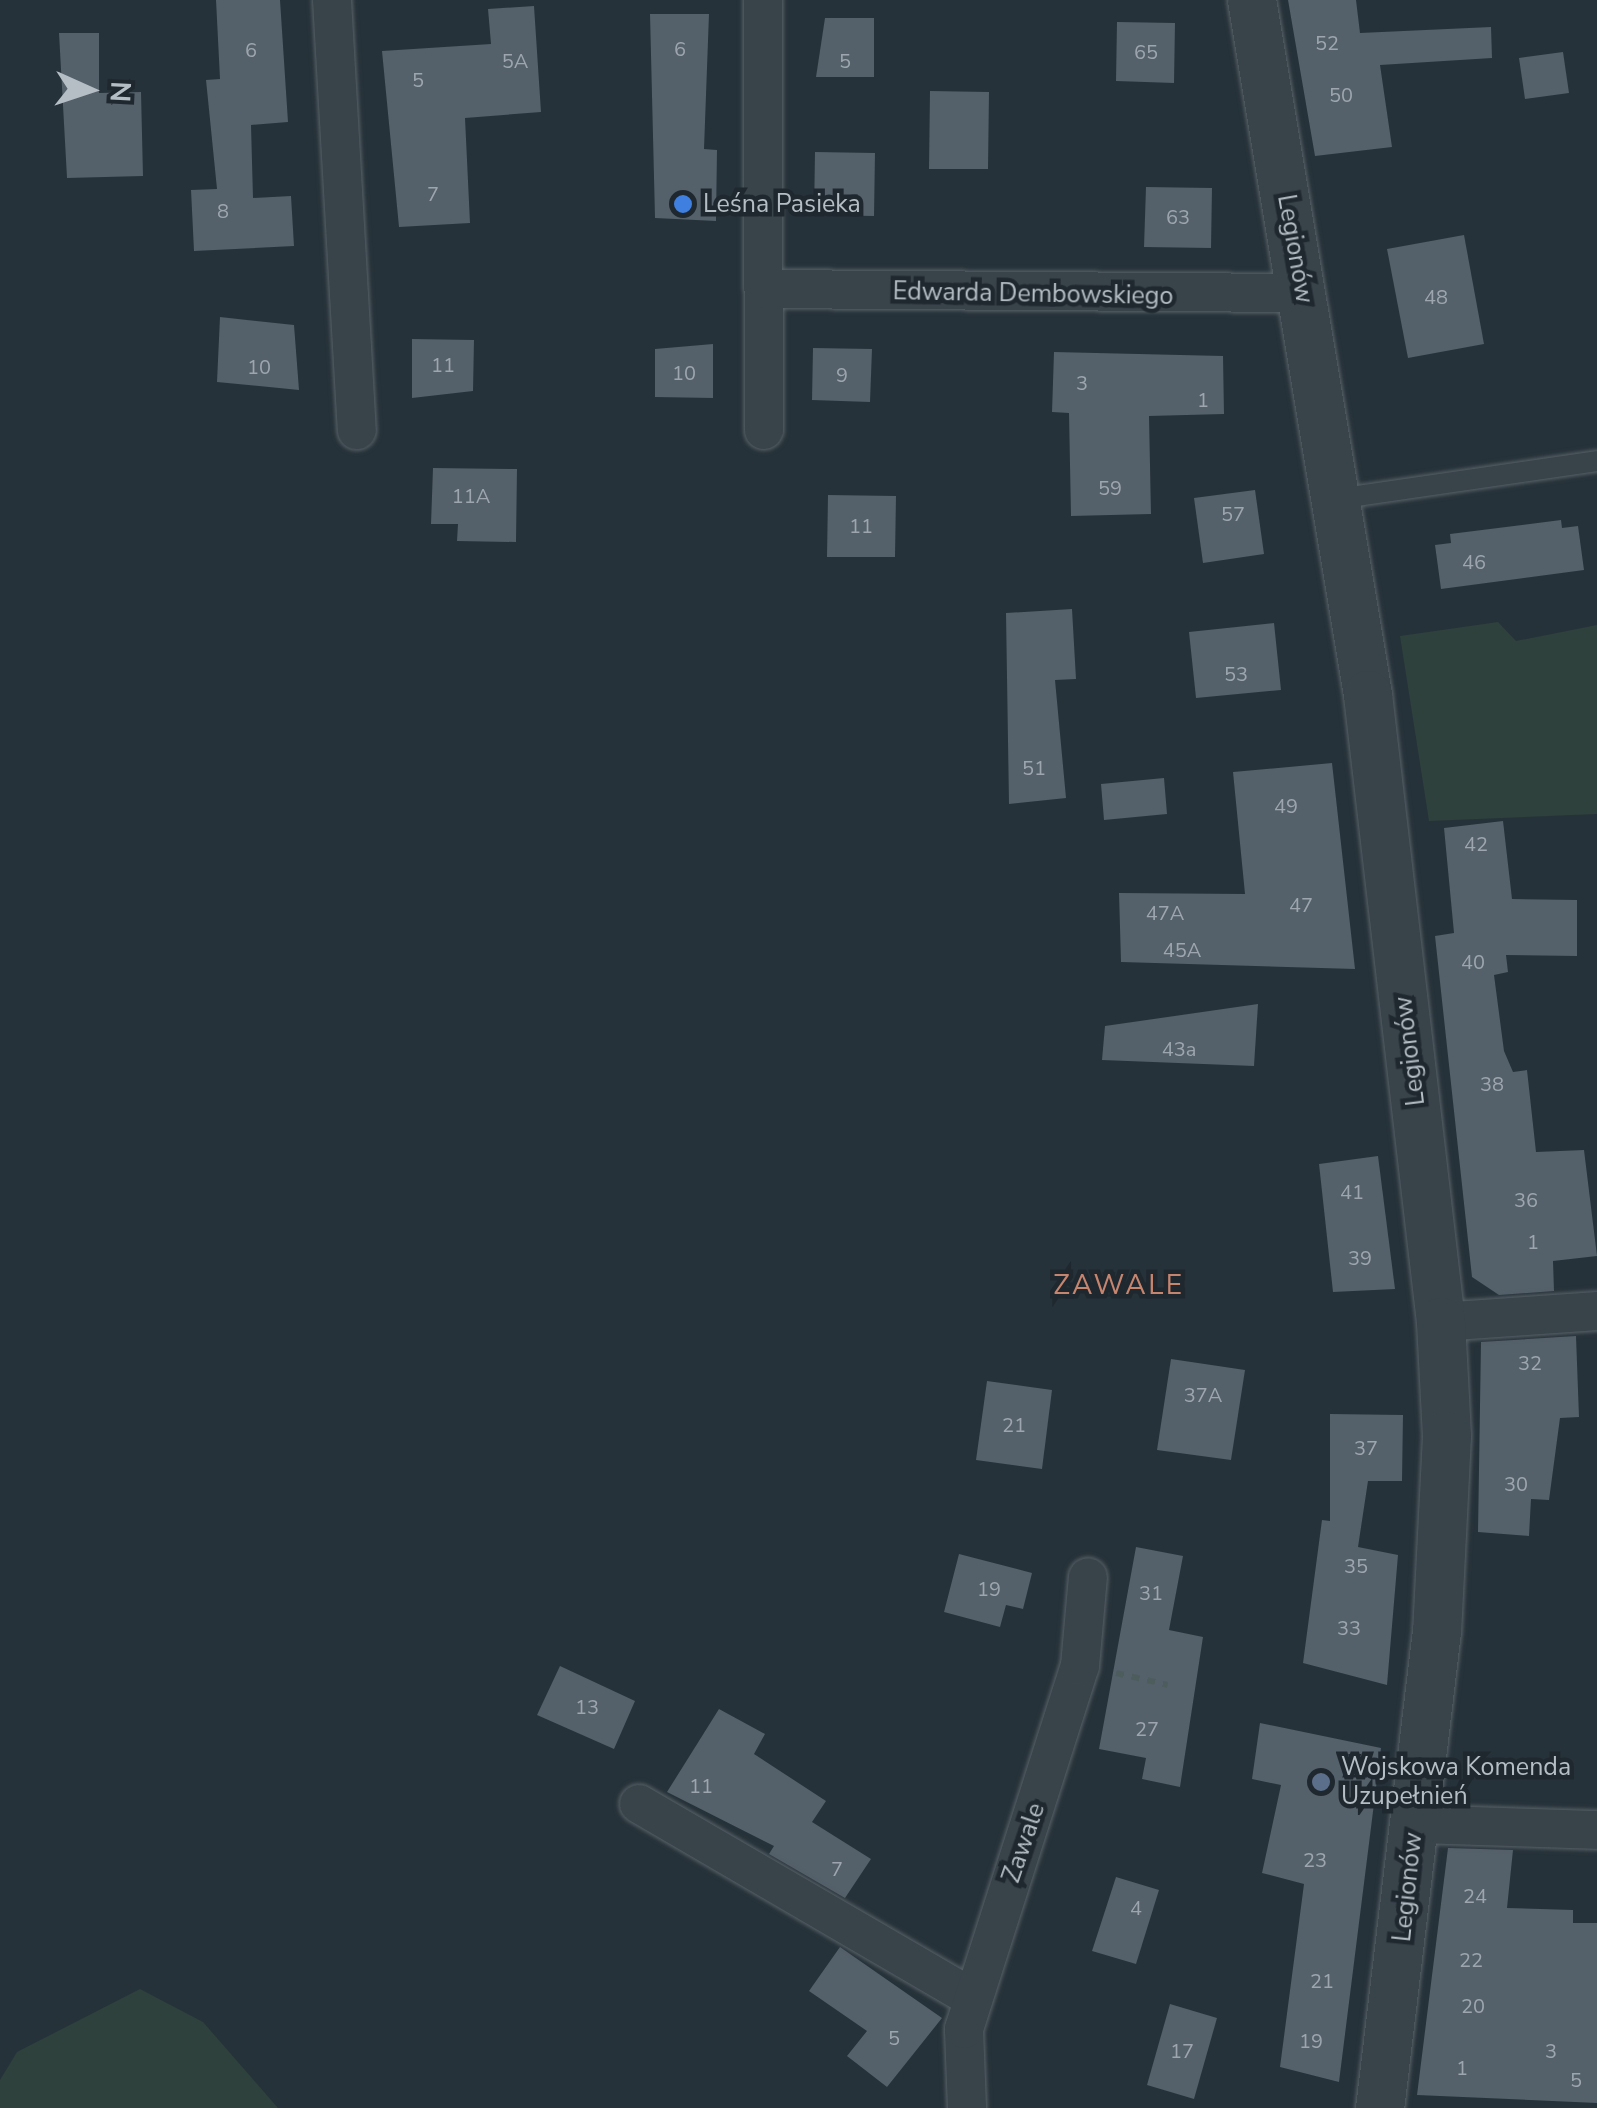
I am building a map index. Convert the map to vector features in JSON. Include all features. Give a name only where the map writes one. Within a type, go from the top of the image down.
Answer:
[{"type":"street","points":[[332,0],[357,430]]},
{"type":"street","points":[[763,0],[764,430]]},
{"type":"street","name":"Legionów","points":[[1252,0],[1338,498],[1441,1322],[1447,1436],[1416,1824],[1380,2108]]},
{"type":"street","name":"Edwarda Dembowskiego","points":[[764,289],[1303,293]]},
{"type":"street","points":[[1441,1322],[1597,1311]]},
{"type":"street","name":"Zawale","points":[[967,2108],[972,1998],[1080,1666],[1088,1577]]},
{"type":"street","points":[[639,1804],[972,1998]]},
{"type":"street","points":[[1416,1824],[1597,1830]]},
{"type":"lane","points":[[1338,498],[1597,461]]},
{"type":"path","points":[[1108,1672],[1168,1685]]},
{"type":"green space","points":[[1498,622],[1516,641],[1597,625],[1597,814],[1429,821],[1400,636]]},
{"type":"green space","points":[[140,1989],[203,2022],[278,2108],[0,2108],[0,2080],[17,2052]]},
{"type":"building","points":[[216,0],[280,0],[288,122],[251,125],[253,198],[291,196],[294,246],[194,251],[191,190],[217,189],[206,80],[220,79]]},
{"type":"building","points":[[1288,0],[1356,0],[1360,33],[1491,27],[1492,58],[1380,65],[1392,147],[1315,156]]},
{"type":"building","points":[[534,6],[541,112],[465,118],[470,223],[399,227],[382,51],[491,44],[488,9]]},
{"type":"building","points":[[650,14],[709,14],[704,149],[717,150],[716,221],[655,218]]},
{"type":"building","points":[[825,18],[874,18],[874,77],[816,77]]},
{"type":"building","points":[[1117,22],[1175,23],[1174,83],[1116,81]]},
{"type":"building","points":[[59,33],[99,33],[99,93],[141,92],[143,176],[67,178]]},
{"type":"building","points":[[1563,52],[1569,93],[1525,99],[1519,58]]},
{"type":"building","points":[[930,91],[989,92],[988,169],[929,169]]},
{"type":"building","points":[[815,152],[875,153],[874,216],[814,215]]},
{"type":"building","points":[[1146,187],[1212,188],[1211,248],[1144,247]]},
{"type":"building","points":[[1464,235],[1484,344],[1408,358],[1387,249]]},
{"type":"building","points":[[220,317],[294,325],[299,390],[217,382]]},
{"type":"building","points":[[412,339],[474,340],[473,391],[412,398]]},
{"type":"building","points":[[713,344],[713,398],[655,397],[655,349]]},
{"type":"building","points":[[813,348],[872,349],[870,402],[812,400]]},
{"type":"building","points":[[1054,352],[1223,356],[1224,414],[1149,416],[1151,514],[1071,516],[1069,413],[1052,412]]},
{"type":"building","points":[[433,468],[517,469],[516,542],[457,541],[458,524],[431,524]]},
{"type":"building","points":[[1255,490],[1264,554],[1203,563],[1194,498]]},
{"type":"building","points":[[828,495],[896,496],[895,557],[827,557]]},
{"type":"building","points":[[1561,520],[1562,528],[1578,526],[1584,570],[1441,589],[1435,545],[1451,543],[1450,534]]},
{"type":"building","points":[[1072,609],[1076,679],[1055,680],[1066,798],[1009,804],[1006,613]]},
{"type":"building","points":[[1274,623],[1281,690],[1196,698],[1189,632]]},
{"type":"building","points":[[1332,763],[1355,969],[1121,962],[1119,893],[1245,894],[1233,772]]},
{"type":"building","points":[[1164,778],[1167,814],[1104,820],[1101,784]]},
{"type":"building","points":[[1503,821],[1512,899],[1577,900],[1577,956],[1506,955],[1508,972],[1494,975],[1504,1051],[1513,1072],[1527,1070],[1536,1152],[1584,1150],[1597,1256],[1553,1261],[1554,1291],[1499,1295],[1472,1277],[1435,936],[1454,933],[1444,828]]},
{"type":"building","points":[[1258,1004],[1254,1066],[1102,1060],[1105,1026]]},
{"type":"building","points":[[1378,1156],[1395,1289],[1333,1292],[1319,1164]]},
{"type":"building","points":[[1576,1336],[1579,1417],[1560,1418],[1549,1500],[1531,1499],[1529,1536],[1478,1532],[1481,1342]]},
{"type":"building","points":[[1171,1359],[1245,1370],[1231,1460],[1157,1450]]},
{"type":"building","points":[[987,1381],[1052,1390],[1042,1469],[976,1460]]},
{"type":"building","points":[[1330,1414],[1403,1415],[1402,1481],[1368,1481],[1358,1547],[1398,1555],[1387,1685],[1303,1663],[1322,1520],[1330,1521]]},
{"type":"building","points":[[1136,1547],[1183,1556],[1169,1630],[1203,1637],[1180,1787],[1142,1779],[1146,1758],[1099,1749]]},
{"type":"building","points":[[959,1554],[1032,1573],[1023,1609],[1006,1605],[1000,1627],[944,1612]]},
{"type":"building","points":[[560,1666],[635,1701],[614,1749],[537,1715]]},
{"type":"building","points":[[719,1709],[765,1734],[754,1754],[826,1801],[812,1822],[871,1859],[845,1898],[769,1854],[774,1846],[667,1792]]},
{"type":"building","points":[[1260,1723],[1381,1748],[1339,2082],[1280,2067],[1304,1884],[1262,1873],[1281,1785],[1252,1779]]},
{"type":"building","points":[[1448,1848],[1513,1850],[1507,1908],[1573,1910],[1573,1923],[1597,1923],[1597,2103],[1417,2095]]},
{"type":"building","points":[[1116,1877],[1159,1890],[1136,1964],[1092,1951]]},
{"type":"building","points":[[840,1947],[942,2018],[887,2087],[847,2056],[867,2031],[809,1991]]},
{"type":"building","points":[[1170,2004],[1217,2018],[1194,2099],[1147,2085]]},
{"type":"place","name":"Leśna Pasieka","points":[[683,204]]},
{"type":"place","name":"Wojskowa Komenda Uzupełnień","points":[[1321,1782]]},
{"type":"district","name":"ZAWALE","points":[[1119,1285]]}]
